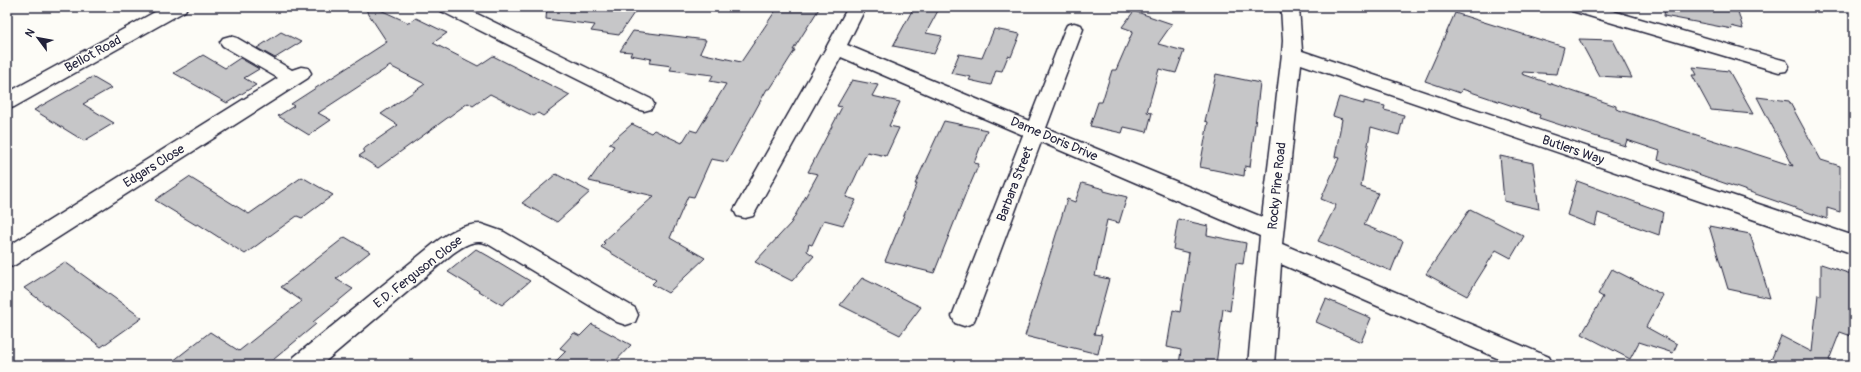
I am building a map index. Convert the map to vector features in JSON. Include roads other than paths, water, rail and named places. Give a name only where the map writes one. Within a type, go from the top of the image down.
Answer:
[{"type":"street","name":"Bellot Road","points":[[7,102],[178,7]]},
{"type":"street","points":[[448,7],[644,104]]},
{"type":"street","points":[[745,210],[836,48],[857,7]]},
{"type":"street","name":"Rocky Pine Road","points":[[1261,365],[1271,240],[1292,54],[1293,41],[1290,7]]},
{"type":"street","points":[[1579,7],[1779,66]]},
{"type":"street","name":"Barbara Street","points":[[964,316],[1074,29]]},
{"type":"street","name":"Edgars Close","points":[[7,259],[296,75],[230,42]]},
{"type":"street","name":"Dame Doris Drive","points":[[836,48],[1035,131],[1540,365]]},
{"type":"street","name":"Butlers Way","points":[[1292,54],[1854,245]]},
{"type":"street","name":"E.D. Ferguson Close","points":[[303,365],[444,248],[459,237],[473,232],[484,233],[496,238],[626,315]]}]
